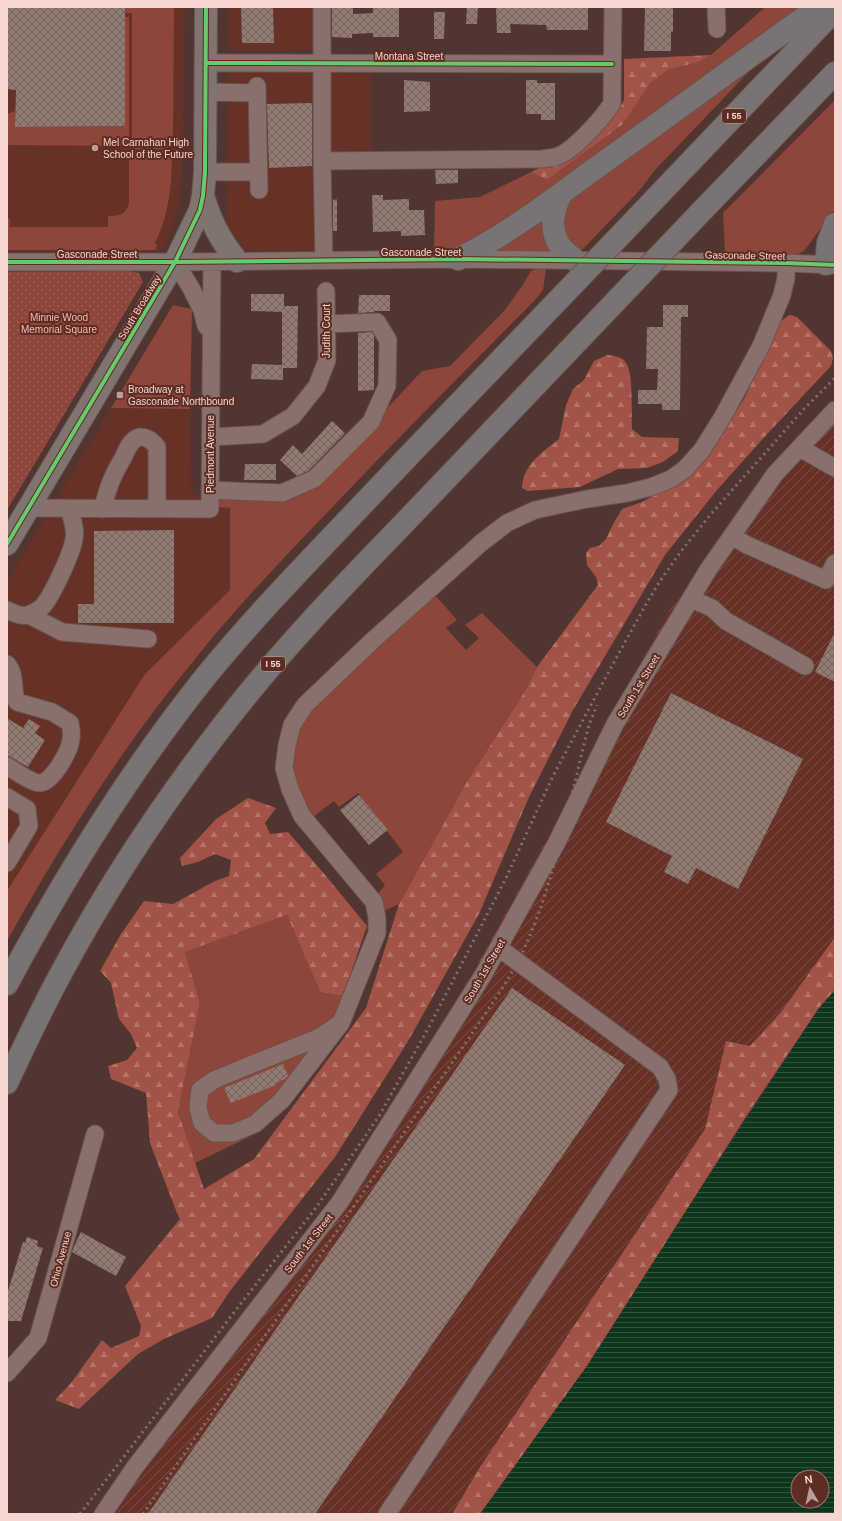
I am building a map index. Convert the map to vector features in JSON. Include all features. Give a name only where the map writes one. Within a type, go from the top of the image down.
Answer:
[{"type":"highway","points":[[458,259],[483,247],[562,193],[819,7]]},
{"type":"highway","name":"I 55","points":[[7,984],[78,857],[161,735],[206,676],[304,565],[835,10]]},
{"type":"highway","name":"I 55","points":[[7,1083],[64,967],[100,904],[139,841],[225,723],[320,611],[835,73]]},
{"type":"highway","points":[[562,193],[556,202],[554,211],[554,228],[556,238],[561,246],[575,260]]},
{"type":"highway","points":[[831,264],[828,243],[835,224]]},
{"type":"main road","name":"South Broadway","points":[[7,544],[175,262],[200,210],[205,172],[206,7]]},
{"type":"main road","points":[[203,196],[211,220],[221,240],[237,261]]},
{"type":"street","points":[[322,7],[322,161],[324,260]]},
{"type":"street","points":[[322,161],[542,159],[559,156],[595,126],[612,103],[613,7]]},
{"type":"street","points":[[716,7],[717,29]]},
{"type":"street","name":"Montana Street","points":[[206,63],[612,64]]},
{"type":"street","points":[[205,92],[257,89],[259,190]]},
{"type":"street","points":[[205,172],[258,172]]},
{"type":"street","name":"Gasconade Street","points":[[7,262],[212,262],[458,259],[831,264]]},
{"type":"street","name":"Piedmont Avenue","points":[[175,262],[202,310],[211,351]]},
{"type":"street","name":"Piedmont Avenue","points":[[157,509],[210,509],[212,262]]},
{"type":"street","points":[[341,1023],[318,1038],[255,1062],[214,1080],[200,1090],[198,1108],[202,1123],[214,1133],[233,1133],[255,1124],[282,1100],[341,1023],[377,933],[377,918],[374,902],[302,816],[290,789],[284,768],[287,745],[292,725],[305,705],[371,642],[481,543],[507,523],[535,510],[587,499],[627,493],[651,487],[670,479],[685,469],[702,450],[722,418],[761,346],[782,295],[786,278],[786,263]]},
{"type":"street","name":"Judith Court","points":[[211,437],[263,434],[293,416],[317,386],[327,360],[326,292]]},
{"type":"street","points":[[210,490],[282,493],[314,479],[371,422],[387,386],[388,340],[377,322],[326,324]]},
{"type":"street","name":"South 1st Street","points":[[103,1514],[135,1466],[340,1202],[482,978],[556,844],[615,724],[708,570],[775,474],[835,410]]},
{"type":"street","points":[[28,508],[69,509],[103,509],[157,509],[158,447],[152,440],[144,437],[134,440],[128,448],[106,491],[103,509]]},
{"type":"street","points":[[800,448],[835,468]]},
{"type":"street","points":[[29,615],[41,608],[49,597],[70,553],[74,539],[75,527],[69,509]]},
{"type":"street","points":[[732,536],[826,580],[835,563]]},
{"type":"street","points":[[691,599],[712,608],[726,621],[805,666]]},
{"type":"street","points":[[7,610],[17,615],[29,615],[62,632],[148,639]]},
{"type":"street","points":[[7,664],[13,671],[14,694],[17,702],[52,712],[70,723],[72,737],[69,750],[50,779],[40,783],[7,766]]},
{"type":"street","points":[[7,797],[27,809],[29,826],[7,863]]},
{"type":"street","points":[[387,1514],[669,1090],[667,1079],[660,1067],[498,948]]},
{"type":"street","name":"Ohio Avenue","points":[[7,1373],[38,1338],[95,1134]]},
{"type":"shaded area","name":"Mel Carnahan High School of the Future","points":[[7,7],[185,7],[182,178],[179,202],[174,223],[166,246],[163,249],[158,251],[7,251]]},
{"type":"shaded area","points":[[227,7],[317,7],[317,50],[235,50],[228,45],[227,40]]},
{"type":"shaded area","points":[[371,67],[371,156],[317,156],[317,251],[239,250],[226,232],[227,72]]},
{"type":"shaded area","points":[[835,398],[835,937],[781,1012],[750,1046],[726,1042],[705,1129],[480,1467],[452,1514],[108,1514],[270,1281],[373,1143],[476,966],[580,778],[668,612],[800,432]]},
{"type":"shaded area","points":[[111,408],[190,409],[191,491],[218,507],[230,508],[230,590],[145,674],[7,891],[7,581]]},
{"type":"shaded area","points":[[835,990],[835,1514],[480,1514],[587,1366],[709,1175],[819,1008]]},
{"type":"green space","points":[[125,7],[174,7],[173,146],[168,149],[135,149],[132,145],[132,13],[125,13]]},
{"type":"green space","points":[[765,7],[800,7],[778,26],[701,84],[460,251],[434,253],[435,201],[480,197],[531,172],[547,180],[622,125],[649,83],[668,70],[699,62],[711,55]]},
{"type":"green space","points":[[125,17],[129,17],[129,140],[127,146],[7,145],[7,114],[15,111],[16,127],[125,126]]},
{"type":"green space","points":[[711,55],[699,62],[668,70],[650,83],[622,125],[547,180],[531,172],[562,157],[620,108],[624,100],[624,59]]},
{"type":"green space","points":[[761,59],[655,170],[639,191],[581,251],[566,239],[562,216],[565,204]]},
{"type":"green space","points":[[835,100],[835,209],[804,251],[798,254],[725,254],[723,213]]},
{"type":"green space","points":[[129,151],[168,151],[172,153],[169,199],[164,221],[155,243],[157,245],[155,250],[7,250],[7,216],[10,220],[10,227],[108,227],[108,216],[115,216],[123,213],[126,211],[129,204]]},
{"type":"green space","points":[[544,209],[552,254],[486,254]]},
{"type":"green space","points":[[536,269],[546,269],[543,290],[535,300],[374,464],[273,570],[225,623],[169,692],[118,760],[49,867],[7,941],[7,891],[145,674],[230,590],[230,508],[218,507],[218,496],[317,483],[422,371],[450,366],[505,310],[531,271]]},
{"type":"green space","name":"Minnie Wood Memorial Square","points":[[129,271],[139,273],[143,282],[7,510],[7,272]]},
{"type":"green space","points":[[173,305],[192,309],[190,409],[111,408]]},
{"type":"green space","points":[[790,315],[797,317],[831,351],[833,358],[831,366],[717,490],[665,555],[573,710],[529,797],[479,914],[407,1043],[335,1157],[230,1291],[212,1318],[164,1339],[138,1354],[79,1409],[55,1400],[71,1383],[102,1340],[111,1348],[139,1336],[141,1326],[125,1286],[180,1219],[150,1143],[146,1093],[111,1079],[108,1066],[127,1060],[137,1048],[131,1034],[119,1019],[111,983],[100,971],[121,934],[144,901],[173,904],[215,881],[229,876],[231,860],[215,854],[198,862],[182,866],[180,858],[216,819],[248,798],[276,808],[265,823],[270,834],[288,832],[367,926],[343,996],[320,992],[287,915],[185,952],[200,1003],[178,1112],[204,1189],[254,1159],[366,1008],[399,904],[466,783],[525,691],[537,667],[598,585],[596,577],[587,565],[586,553],[590,548],[599,546],[606,539],[622,509],[642,502],[662,491],[725,427],[744,399],[779,322]]},
{"type":"green space","points":[[607,355],[622,359],[629,368],[632,429],[642,437],[679,438],[678,451],[663,462],[647,468],[618,469],[580,487],[528,491],[522,488],[526,472],[534,460],[559,439],[566,405],[573,389],[584,380],[594,361]]},
{"type":"green space","points":[[435,595],[457,620],[446,628],[466,650],[479,638],[465,625],[482,613],[537,667],[525,691],[466,783],[399,904],[384,911],[377,895],[385,885],[376,874],[403,852],[358,793],[339,807],[334,801],[313,817],[304,802],[294,773],[293,759],[295,745],[299,731],[317,703]]},
{"type":"green space","points":[[287,915],[320,992],[343,996],[342,998],[356,1001],[311,1074],[247,1138],[195,1163],[178,1112],[200,1003],[185,952]]},
{"type":"green space","points":[[835,937],[835,990],[819,1008],[747,1115],[587,1366],[480,1514],[452,1514],[480,1467],[705,1129],[726,1041],[750,1046],[781,1012]]},
{"type":"building","name":"Mel Carnahan High School of the Future","points":[[7,7],[125,7],[125,126],[15,127],[16,90],[7,89]]},
{"type":"building","points":[[241,7],[273,7],[274,43],[242,43]]},
{"type":"building","points":[[353,7],[353,14],[373,13],[373,7],[399,7],[399,37],[373,37],[373,33],[352,34],[352,38],[332,37],[332,8]]},
{"type":"building","points":[[467,7],[478,7],[477,24],[466,24]]},
{"type":"building","points":[[496,7],[588,7],[588,30],[547,30],[546,25],[510,24],[511,33],[497,33]]},
{"type":"building","points":[[645,7],[673,7],[671,51],[644,51]]},
{"type":"building","points":[[434,12],[445,12],[444,39],[434,39]]},
{"type":"building","points":[[404,80],[430,82],[430,111],[404,112]]},
{"type":"building","points":[[526,80],[537,80],[537,83],[555,83],[555,120],[541,120],[541,114],[526,114]]},
{"type":"building","points":[[312,103],[312,166],[269,168],[267,104]]},
{"type":"building","points":[[435,170],[458,170],[458,183],[436,184]]},
{"type":"building","points":[[372,195],[383,195],[383,200],[409,199],[409,210],[424,210],[425,235],[401,236],[401,231],[373,232]]},
{"type":"building","points":[[337,199],[337,231],[333,231],[333,200]]},
{"type":"building","points":[[251,294],[284,294],[284,306],[298,306],[297,368],[283,368],[283,380],[251,379],[252,364],[282,365],[282,312],[251,311]]},
{"type":"building","points":[[359,295],[390,295],[390,311],[358,313]]},
{"type":"building","points":[[663,305],[688,305],[688,317],[681,317],[680,410],[662,410],[662,404],[638,404],[638,390],[657,390],[658,369],[646,369],[647,327],[663,327]]},
{"type":"building","points":[[372,332],[374,336],[374,390],[358,391],[358,333]]},
{"type":"building","points":[[332,421],[345,433],[308,471],[297,476],[280,460],[293,445],[302,454]]},
{"type":"building","points":[[245,464],[276,464],[276,480],[244,480]]},
{"type":"building","points":[[174,530],[174,623],[78,623],[78,604],[94,604],[94,531]]},
{"type":"building","points":[[835,632],[835,682],[815,672]]},
{"type":"building","points":[[671,693],[803,759],[738,889],[696,868],[688,884],[664,872],[672,856],[606,822]]},
{"type":"building","points":[[7,718],[23,728],[29,719],[40,726],[35,733],[45,740],[28,767],[7,755]]},
{"type":"building","points":[[359,795],[388,830],[369,845],[340,810]]},
{"type":"building","points":[[512,988],[625,1065],[315,1514],[148,1514]]},
{"type":"building","points":[[283,1064],[288,1076],[285,1079],[276,1083],[276,1085],[231,1103],[224,1088]]},
{"type":"building","points":[[81,1232],[126,1257],[116,1276],[72,1252]]},
{"type":"building","points":[[27,1237],[38,1241],[37,1246],[43,1248],[21,1321],[7,1321],[7,1294],[23,1242],[25,1243]]},
{"type":"railway","points":[[80,1514],[315,1209],[379,1116],[430,1025],[506,878],[553,776],[614,662],[660,581],[682,550],[711,514],[804,409],[835,378]]},
{"type":"railway","points":[[143,1514],[471,1035],[513,970],[525,947],[536,920],[554,865],[589,725],[597,705]]},
{"type":"cycle path","points":[[7,544],[175,262],[200,210],[205,172],[206,7]]},
{"type":"cycle path","points":[[206,63],[612,64]]},
{"type":"cycle path","points":[[7,262],[458,259],[786,263],[835,265]]},
{"type":"place","name":"Mel Carnahan High School of the Future","points":[[95,148]]},
{"type":"place","name":"Broadway at Gasconade Northbound","points":[[120,395]]}]
